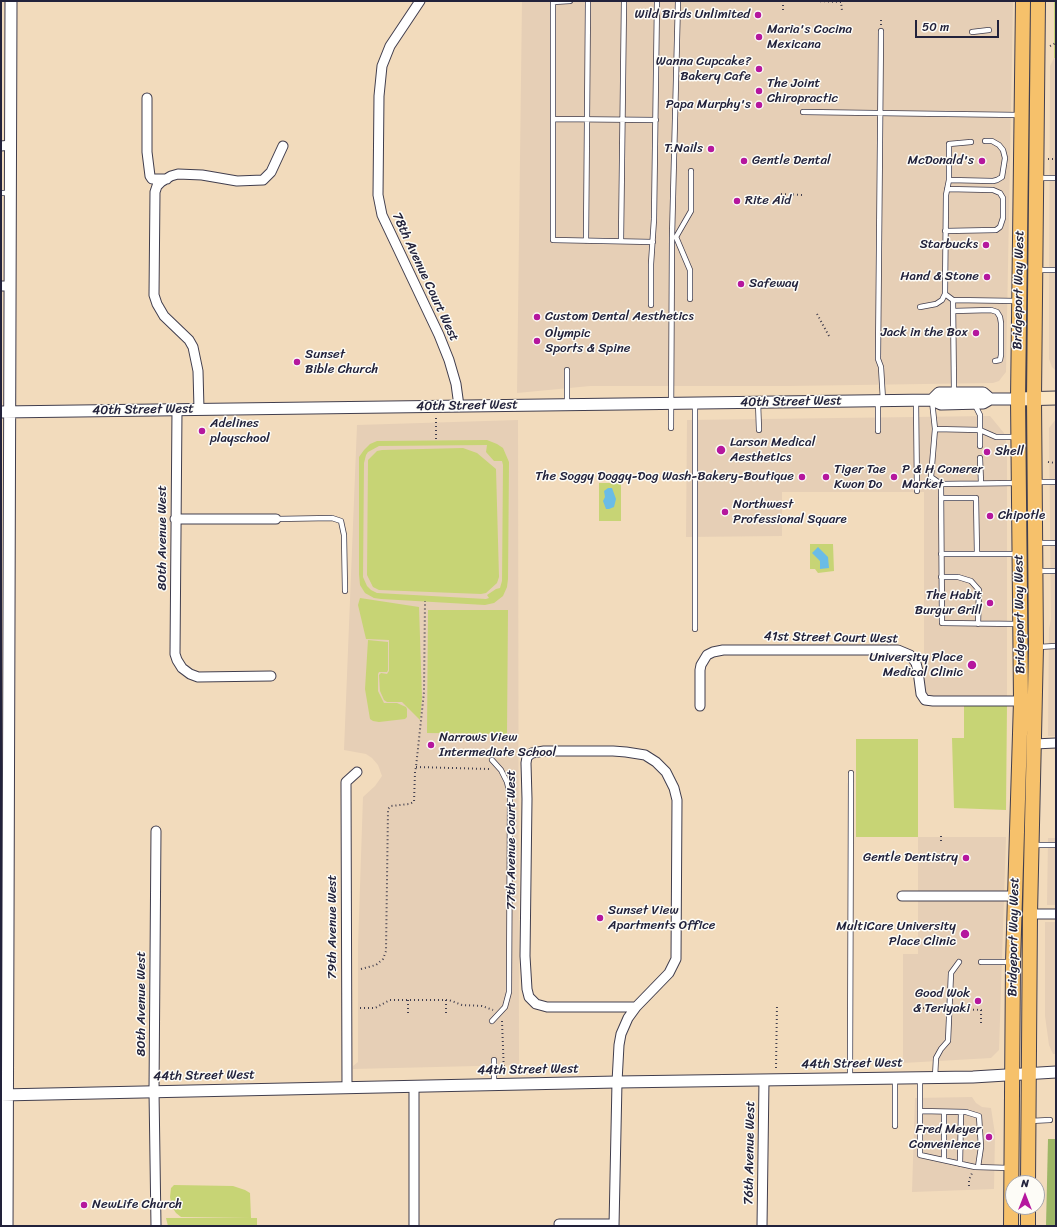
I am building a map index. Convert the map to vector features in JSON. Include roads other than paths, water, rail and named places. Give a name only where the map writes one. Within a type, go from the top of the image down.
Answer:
[{"type":"main road","name":"Bridgeport Way West","points":[[1011,1226],[1014,896],[1021,701],[1018,483],[1018,301],[1023,1]]},
{"type":"main road","name":"Bridgeport Way West","points":[[1028,1175],[1030,914],[1036,647],[1036,482],[1034,398],[1038,1]]},
{"type":"main road","name":"40th Street West","points":[[1018,399],[1056,398]]},
{"type":"main road","points":[[1028,1215],[1028,1226]]},
{"type":"street","points":[[6,1226],[4,1094],[5,412],[6,193],[8,160],[6,145],[12,1]]},
{"type":"street","name":"78th Avenue Court West","points":[[420,1],[390,46],[382,66],[379,96],[378,195],[382,215],[439,335],[449,360],[456,384],[459,406]]},
{"type":"street","points":[[148,98],[147,152],[150,176],[152,180],[167,179]]},
{"type":"street","points":[[198,409],[198,371],[193,347],[189,340],[164,316],[154,295],[155,192],[157,186],[161,182],[178,174],[202,175],[237,181],[263,180],[272,172],[283,146]]},
{"type":"street","name":"40th Street West","points":[[932,400],[939,393],[983,393],[990,399]]},
{"type":"street","name":"40th Street West","points":[[5,412],[881,400],[932,400],[941,404],[983,403],[990,399],[1018,399]]},
{"type":"street","name":"80th Avenue West","points":[[177,410],[175,654],[180,666],[190,674],[198,677],[271,676]]},
{"type":"street","points":[[175,518],[276,519]]},
{"type":"street","name":"41st Street Court West","points":[[700,706],[700,670],[702,662],[707,655],[713,652],[730,650],[898,650],[910,656],[916,663],[921,694],[925,700],[1021,701]]},
{"type":"street","points":[[1034,744],[1056,743]]},
{"type":"street","name":"77th Avenue Court West","points":[[614,1225],[619,1045],[628,1018],[636,1007],[669,973],[676,958],[677,800],[674,788],[666,772],[656,762],[641,754],[613,751],[544,751],[532,753],[527,757],[526,762],[525,956],[526,989],[529,997],[536,1004],[547,1007],[636,1007]]},
{"type":"street","name":"79th Avenue West","points":[[347,1087],[346,782],[357,772]]},
{"type":"street","name":"80th Avenue West","points":[[156,831],[154,1091],[156,1226]]},
{"type":"street","points":[[902,896],[1014,896]]},
{"type":"street","points":[[1030,914],[1056,914]]},
{"type":"street","name":"44th Street West","points":[[4,1094],[494,1084],[920,1078],[1056,1072]]},
{"type":"street","name":"76th Avenue West","points":[[762,1226],[764,1080]]},
{"type":"street","points":[[414,1086],[414,1226]]},
{"type":"street","points":[[559,1224],[614,1225]]},
{"type":"lane","points":[[570,1],[553,2],[553,240],[653,242]]},
{"type":"lane","points":[[586,241],[588,1]]},
{"type":"lane","points":[[621,241],[624,1]]},
{"type":"lane","points":[[651,305],[656,120],[657,1]]},
{"type":"lane","points":[[671,428],[678,1]]},
{"type":"lane","points":[[972,32],[989,30]]},
{"type":"lane","points":[[878,431],[881,400],[881,367],[878,359],[881,32]]},
{"type":"lane","points":[[803,112],[1022,115]]},
{"type":"lane","points":[[553,120],[656,120]]},
{"type":"lane","points":[[949,180],[993,181],[1002,177],[1005,158],[1003,150],[999,145],[992,141],[985,141]]},
{"type":"lane","points":[[920,307],[936,304],[942,300],[945,294],[946,195],[949,180],[950,144],[971,142]]},
{"type":"lane","points":[[674,237],[691,211],[691,171]]},
{"type":"lane","points":[[1036,178],[1056,178]]},
{"type":"lane","points":[[945,231],[996,230],[1000,226],[1003,218],[1003,198],[1000,192],[993,190],[948,189]]},
{"type":"lane","points":[[674,237],[690,270],[690,299]]},
{"type":"lane","points":[[1036,270],[1056,270]]},
{"type":"lane","points":[[945,294],[953,300],[1018,301]]},
{"type":"lane","points":[[953,300],[954,393]]},
{"type":"lane","points":[[953,311],[991,310],[997,312],[1001,323],[1001,355],[1000,360],[995,361]]},
{"type":"lane","points":[[567,370],[567,404]]},
{"type":"lane","points":[[916,400],[917,492]]},
{"type":"lane","points":[[932,400],[935,429],[931,477],[942,484],[1018,483]]},
{"type":"lane","points":[[758,402],[759,430]]},
{"type":"lane","points":[[695,403],[695,629]]},
{"type":"lane","points":[[974,403],[980,415],[980,446]]},
{"type":"lane","points":[[935,429],[980,430],[996,436],[1018,437]]},
{"type":"lane","points":[[980,458],[981,483]]},
{"type":"lane","points":[[1036,482],[1056,482]]},
{"type":"lane","points":[[942,484],[942,623],[1020,624]]},
{"type":"lane","points":[[941,498],[976,498],[977,554]]},
{"type":"lane","points":[[276,519],[332,518],[341,521],[344,535],[344,591]]},
{"type":"lane","points":[[1036,543],[1056,543]]},
{"type":"lane","points":[[941,554],[1019,554]]},
{"type":"lane","points":[[1036,570],[1056,571]]},
{"type":"lane","points":[[941,577],[958,577],[971,581],[978,590],[978,624]]},
{"type":"lane","points":[[1036,647],[1056,646]]},
{"type":"lane","points":[[492,760],[500,768],[510,791],[509,992],[507,1002],[499,1015],[492,1021]]},
{"type":"lane","points":[[850,1078],[851,773]]},
{"type":"lane","points":[[1032,845],[1056,845]]},
{"type":"lane","points":[[935,1077],[936,1058],[948,1040],[951,973],[959,962]]},
{"type":"lane","points":[[981,962],[1013,962]]},
{"type":"lane","points":[[494,1060],[494,1084]]},
{"type":"lane","points":[[895,1078],[895,1126]]},
{"type":"lane","points":[[920,1078],[920,1155],[978,1167],[1011,1168]]},
{"type":"lane","points":[[920,1111],[966,1112],[978,1116],[981,1147],[978,1167]]},
{"type":"lane","points":[[944,1112],[944,1160]]},
{"type":"lane","points":[[960,1164],[961,1112]]},
{"type":"lane","points":[[1029,1121],[1050,1120]]},
{"type":"water","points":[[608,488],[612,488],[616,499],[614,507],[606,509],[603,501],[605,497],[604,491]]},
{"type":"water","points":[[818,547],[828,557],[829,568],[820,569],[820,561],[812,553]]},
{"type":"place","name":"Wild Birds Unlimited","points":[[758,15]]},
{"type":"place","name":"Maria's Cocina Mexicana","points":[[759,37]]},
{"type":"place","name":"Wanna Cupcake? Bakery Cafe","points":[[759,69]]},
{"type":"place","name":"The Joint Chiropractic","points":[[759,91]]},
{"type":"place","name":"Papa Murphy's","points":[[759,105]]},
{"type":"place","name":"T.Nails","points":[[711,149]]},
{"type":"place","name":"Gentle Dental","points":[[744,161]]},
{"type":"place","name":"McDonald's","points":[[982,161]]},
{"type":"place","name":"Rite Aid","points":[[737,201]]},
{"type":"place","name":"Starbucks","points":[[986,245]]},
{"type":"place","name":"Hand & Stone","points":[[987,277]]},
{"type":"place","name":"Safeway","points":[[741,284]]},
{"type":"place","name":"Custom Dental Aesthetics","points":[[537,317]]},
{"type":"place","name":"Jack in the Box","points":[[976,333]]},
{"type":"place","name":"Olympic Sports & Spine","points":[[537,341]]},
{"type":"place","name":"Sunset Bible Church","points":[[297,362]]},
{"type":"place","name":"Adelines playschool","points":[[202,431]]},
{"type":"place","name":"Larson Medical Aesthetics","points":[[721,450]]},
{"type":"place","name":"Shell","points":[[987,452]]},
{"type":"place","name":"The Soggy Doggy-Dog Wash-Bakery-Boutique","points":[[802,477]]},
{"type":"place","name":"Tiger Tae Kwon Do","points":[[826,477]]},
{"type":"place","name":"P & H Conerer Market","points":[[894,477]]},
{"type":"place","name":"Northwest Professional Square","points":[[725,512]]},
{"type":"place","name":"Chipotle","points":[[990,516]]},
{"type":"place","name":"The Habit Burgur Grill","points":[[990,603]]},
{"type":"place","name":"University Place Medical Clinic","points":[[972,665]]},
{"type":"place","name":"Narrows View Intermediate School","points":[[431,745]]},
{"type":"place","name":"Gentle Dentistry","points":[[966,858]]},
{"type":"place","name":"Sunset View Apartments Office","points":[[600,918]]},
{"type":"place","name":"MultiCare University Place Clinic","points":[[965,934]]},
{"type":"place","name":"Good Wok & Teriyaki","points":[[978,1001]]},
{"type":"place","name":"Fred Meyer Convenience","points":[[989,1137]]},
{"type":"place","name":"NewLife Church","points":[[84,1205]]}]
